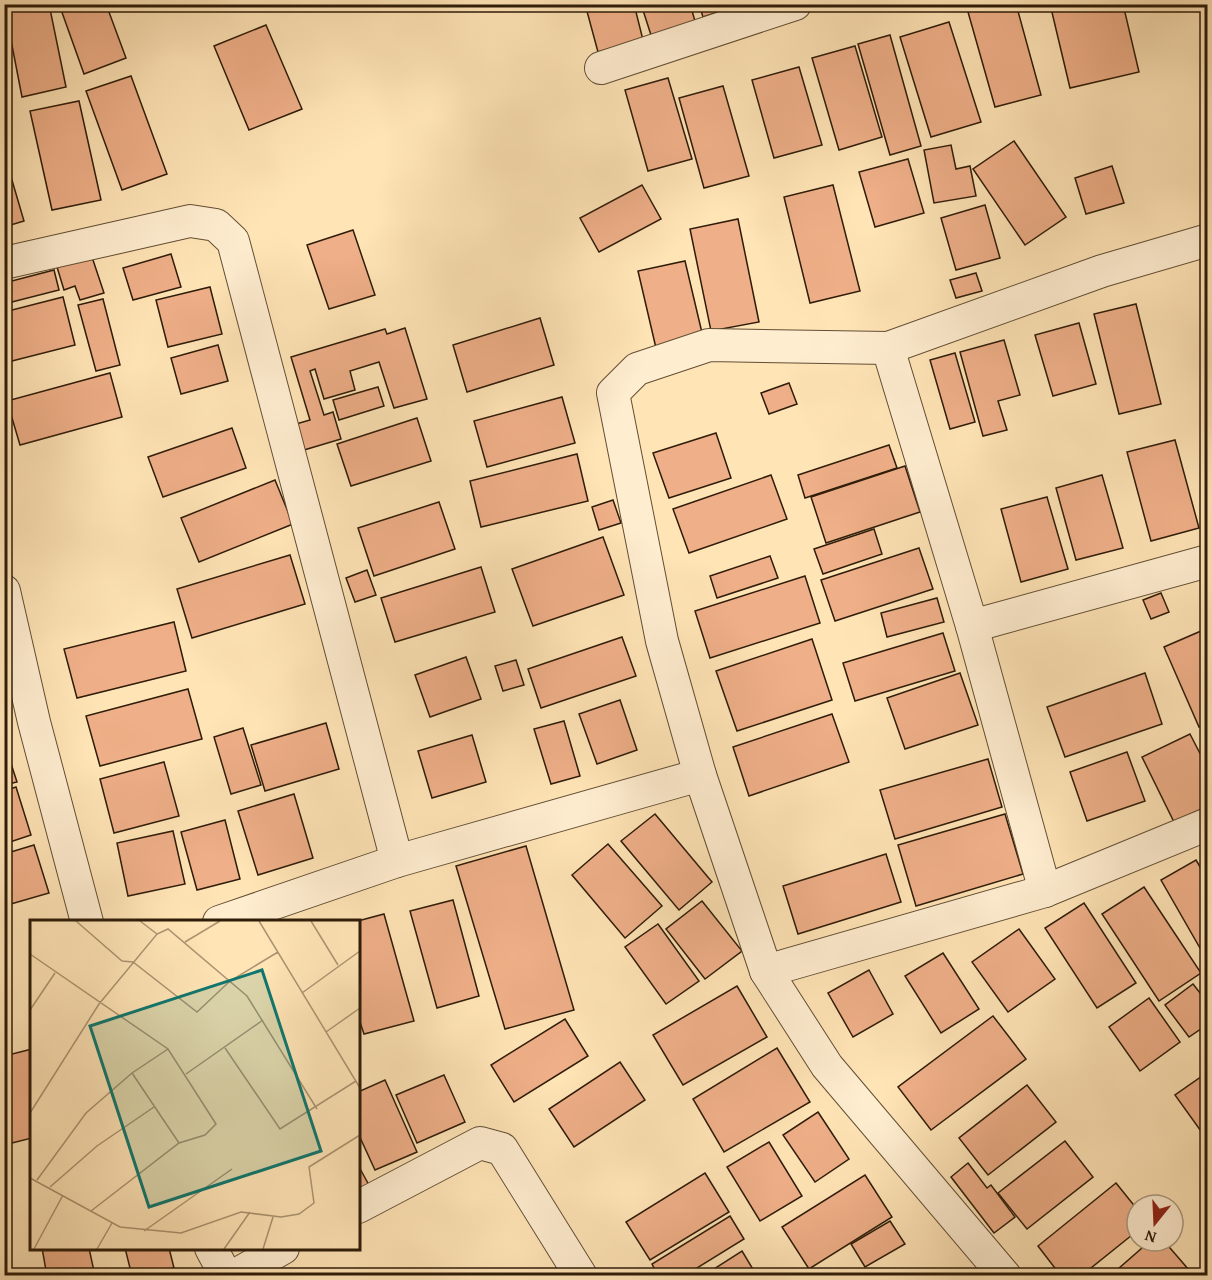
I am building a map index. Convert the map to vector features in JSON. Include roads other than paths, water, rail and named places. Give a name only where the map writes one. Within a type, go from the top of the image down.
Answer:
[{"type":"street","points":[[601,68],[795,4]]},
{"type":"street","points":[[4,263],[190,221],[216,225],[233,241],[397,861]]},
{"type":"street","points":[[1005,1275],[827,1066],[766,971],[700,775],[662,641],[613,393],[637,369],[709,345],[888,348],[1102,271],[1208,240]]},
{"type":"street","points":[[888,348],[972,626],[1046,891]]},
{"type":"street","points":[[972,626],[1208,561]]},
{"type":"street","points":[[4,591],[34,722],[87,920]]},
{"type":"street","points":[[222,920],[397,861],[700,775]]},
{"type":"street","points":[[766,971],[1046,891],[1208,824]]},
{"type":"street","points":[[360,1206],[480,1143],[502,1149],[580,1275]]},
{"type":"street","points":[[212,1250],[226,1275]]},
{"type":"street","points":[[234,1275],[279,1250]]}]
